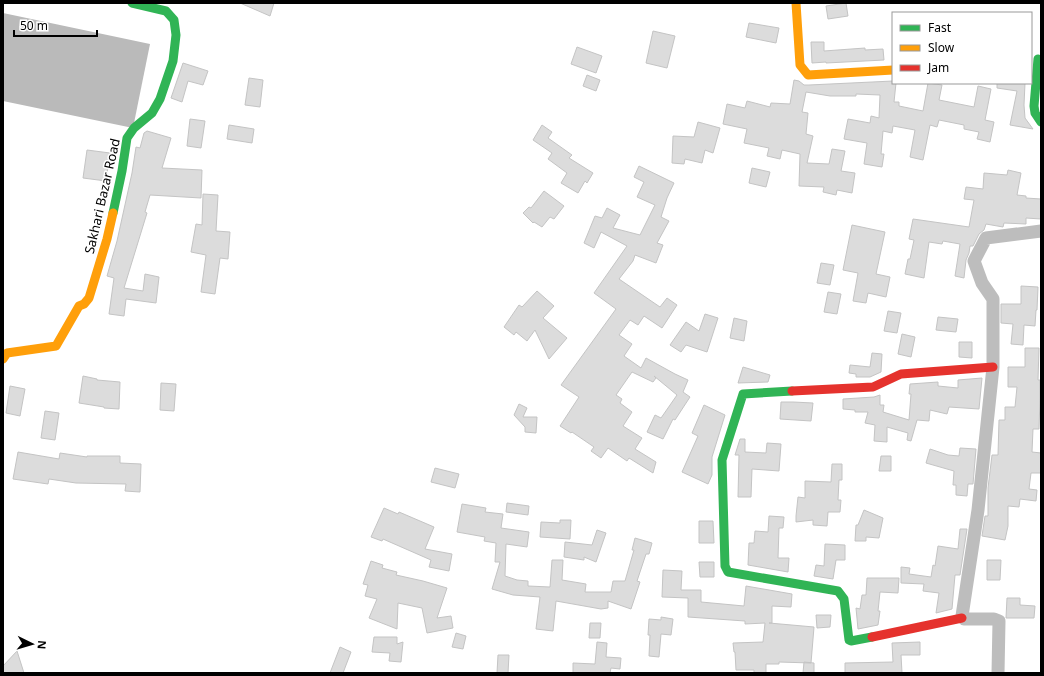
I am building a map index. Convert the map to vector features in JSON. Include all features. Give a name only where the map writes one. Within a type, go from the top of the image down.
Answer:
[{"type":"street","name":"Sakhari Bazar Road","points":[[3,359],[7,353],[15,350],[56,346],[78,306],[84,304],[89,298],[107,239],[122,171],[127,138],[134,128],[152,114],[160,99],[172,61],[176,35],[174,20],[166,11],[132,3]]},
{"type":"street","points":[[796,3],[800,65],[808,75],[892,70]]},
{"type":"street","points":[[1037,59],[1034,106],[1035,113],[1041,122]]},
{"type":"street","points":[[962,618],[978,510],[993,367],[993,299],[982,283],[974,261],[986,238],[1041,231]]},
{"type":"street","points":[[993,367],[901,374],[873,387],[743,394],[722,460],[725,566],[728,572],[838,591],[844,599],[849,640],[851,641],[962,618],[994,619],[999,621],[998,673]]},
{"type":"shaded area","points":[[3,13],[150,44],[133,128],[3,101]]},
{"type":"building","points":[[240,3],[274,3],[270,16]]},
{"type":"building","points":[[846,3],[848,16],[828,19],[826,6]]},
{"type":"building","points":[[749,23],[779,28],[776,43],[746,37]]},
{"type":"building","points":[[653,31],[675,36],[667,68],[646,63]]},
{"type":"building","points":[[811,42],[824,42],[824,51],[865,48],[865,50],[883,49],[884,60],[812,63]]},
{"type":"building","points":[[577,47],[602,56],[596,73],[571,64]]},
{"type":"building","points":[[183,63],[208,71],[203,85],[188,81],[182,102],[171,98]]},
{"type":"building","points":[[587,75],[600,80],[596,91],[583,86]]},
{"type":"building","points":[[249,78],[263,80],[260,107],[245,105]]},
{"type":"building","points":[[794,80],[799,81],[804,85],[892,81],[892,84],[896,84],[894,102],[899,102],[899,106],[923,111],[928,84],[942,85],[939,100],[974,107],[978,86],[991,89],[985,120],[994,122],[990,142],[977,139],[979,132],[964,129],[964,125],[939,120],[937,127],[930,125],[923,160],[910,157],[915,130],[893,126],[892,133],[883,131],[881,154],[884,154],[882,167],[864,164],[867,143],[844,139],[848,119],[870,123],[871,116],[879,118],[880,95],[856,94],[856,96],[830,96],[806,92],[802,112],[808,113],[806,134],[813,136],[807,163],[829,164],[832,149],[845,151],[841,171],[855,173],[852,193],[837,190],[836,195],[823,192],[824,187],[799,186],[800,154],[782,150],[780,159],[767,156],[769,148],[744,143],[747,129],[723,124],[727,104],[745,108],[747,101],[770,107],[771,103],[790,104]]},
{"type":"building","points":[[997,84],[1025,84],[1025,118],[1033,129],[1010,125],[1017,91],[997,88]]},
{"type":"building","points":[[190,119],[205,121],[201,148],[187,146]]},
{"type":"building","points":[[698,122],[720,128],[713,153],[705,150],[702,163],[685,159],[684,164],[672,163],[673,136],[694,137]]},
{"type":"building","points":[[229,125],[254,129],[252,143],[227,139]]},
{"type":"building","points":[[542,125],[552,132],[548,138],[572,155],[569,158],[593,173],[587,183],[585,181],[578,193],[561,183],[567,173],[548,159],[552,153],[533,140]]},
{"type":"building","points":[[147,131],[171,138],[162,168],[202,170],[201,198],[150,195],[145,212],[147,213],[124,288],[143,291],[145,274],[159,277],[156,303],[126,299],[124,316],[109,314],[114,278],[107,276],[117,241],[132,173],[136,147],[140,148],[144,133]]},
{"type":"building","points":[[87,150],[110,153],[106,181],[83,178]]},
{"type":"building","points":[[639,166],[674,183],[661,217],[669,221],[657,243],[663,245],[656,263],[635,255],[633,261],[619,279],[660,307],[667,298],[677,305],[662,328],[644,316],[638,325],[630,320],[619,335],[632,344],[624,356],[641,368],[646,358],[688,380],[683,392],[690,397],[675,420],[673,419],[663,439],[647,432],[655,415],[661,418],[677,395],[654,376],[656,378],[653,382],[632,372],[616,395],[622,399],[620,403],[632,412],[623,426],[642,438],[635,449],[656,462],[653,473],[629,458],[627,461],[608,448],[601,458],[591,451],[594,447],[572,432],[571,433],[560,426],[579,397],[561,385],[616,309],[594,293],[627,246],[601,232],[594,248],[584,243],[595,216],[602,218],[607,208],[620,215],[613,228],[640,235],[655,205],[637,197],[644,182],[634,177]]},
{"type":"building","points":[[752,168],[770,172],[766,187],[749,183]]},
{"type":"building","points":[[1008,170],[1021,173],[1017,195],[1026,196],[1026,198],[1041,199],[1041,219],[1026,218],[1026,224],[1004,223],[1003,227],[986,224],[984,230],[979,234],[973,246],[970,246],[966,260],[964,278],[955,276],[960,244],[943,241],[942,244],[929,242],[924,278],[905,274],[914,240],[909,239],[913,219],[969,227],[974,200],[964,199],[966,187],[983,189],[984,173],[1007,175]]},
{"type":"building","points":[[544,191],[564,206],[554,219],[550,217],[542,227],[534,222],[533,223],[523,213],[529,207],[531,208]]},
{"type":"building","points":[[203,194],[218,195],[216,231],[230,232],[228,259],[220,258],[215,294],[201,292],[206,255],[191,252],[196,224],[202,225]]},
{"type":"building","points":[[852,225],[885,232],[876,274],[890,277],[886,297],[868,293],[866,303],[853,301],[858,273],[843,270]]},
{"type":"building","points":[[821,263],[834,265],[830,285],[817,283]]},
{"type":"building","points":[[1021,286],[1038,287],[1035,326],[1024,325],[1023,345],[1011,344],[1013,324],[1001,323],[1001,304],[1021,304]]},
{"type":"building","points":[[537,291],[554,306],[543,318],[567,338],[549,359],[535,330],[527,341],[516,332],[514,335],[504,327],[519,305],[522,307]]},
{"type":"building","points":[[828,292],[841,294],[837,314],[824,312]]},
{"type":"building","points":[[888,311],[901,313],[897,333],[884,331]]},
{"type":"building","points":[[705,314],[718,318],[707,352],[686,345],[681,352],[670,345],[686,322],[699,331]]},
{"type":"building","points":[[938,317],[958,319],[956,332],[936,330]]},
{"type":"building","points":[[734,318],[747,321],[744,341],[730,338]]},
{"type":"building","points":[[902,334],[915,337],[911,357],[898,354]]},
{"type":"building","points":[[959,342],[972,342],[972,358],[959,357]]},
{"type":"building","points":[[1025,348],[1039,348],[1039,429],[1033,429],[1032,452],[1041,453],[1041,473],[1031,473],[1029,489],[1037,490],[1036,501],[1020,499],[1019,507],[1008,506],[1008,526],[1005,540],[982,536],[985,516],[988,516],[988,488],[992,455],[998,455],[999,420],[1005,420],[1005,407],[1015,407],[1017,387],[1008,387],[1008,367],[1025,367]]},
{"type":"building","points":[[872,353],[882,354],[881,372],[870,377],[856,377],[856,374],[849,373],[850,365],[870,367]]},
{"type":"building","points":[[743,367],[770,375],[768,382],[738,383]]},
{"type":"building","points":[[83,376],[97,380],[120,382],[119,409],[104,408],[79,403]]},
{"type":"building","points":[[982,378],[979,409],[949,407],[947,414],[930,410],[929,421],[917,420],[911,441],[907,440],[908,433],[887,427],[887,442],[874,441],[875,425],[865,423],[868,412],[855,412],[855,410],[843,409],[843,399],[874,397],[880,395],[880,405],[884,405],[883,412],[909,420],[911,394],[909,394],[910,384],[938,382],[938,386],[958,388],[958,380]]},
{"type":"building","points":[[161,383],[176,384],[174,411],[160,410]]},
{"type":"building","points":[[10,386],[25,389],[20,416],[6,413]]},
{"type":"building","points":[[781,402],[813,403],[811,421],[780,419]]},
{"type":"building","points":[[519,404],[527,408],[523,417],[537,417],[536,433],[525,432],[525,427],[514,415]]},
{"type":"building","points":[[704,405],[725,415],[712,457],[712,475],[708,484],[682,472],[698,436],[692,433]]},
{"type":"building","points":[[45,411],[59,413],[55,440],[41,438]]},
{"type":"building","points":[[740,439],[745,439],[745,452],[766,453],[767,443],[781,444],[779,471],[752,469],[751,497],[738,497],[739,455],[735,455]]},
{"type":"building","points":[[960,448],[976,449],[973,484],[968,484],[967,496],[956,495],[956,485],[953,485],[954,471],[926,463],[930,449],[948,455],[959,456]]},
{"type":"building","points":[[18,452],[59,459],[60,453],[87,457],[120,456],[120,463],[141,464],[140,492],[125,491],[126,484],[76,483],[49,479],[48,484],[13,479]]},
{"type":"building","points":[[881,456],[891,456],[891,471],[879,471]]},
{"type":"building","points":[[832,464],[842,464],[842,480],[839,480],[838,500],[841,500],[840,512],[828,512],[827,526],[813,525],[813,520],[796,522],[798,497],[805,498],[805,481],[831,482]]},
{"type":"building","points":[[435,468],[459,474],[455,488],[431,482]]},
{"type":"building","points":[[507,503],[529,506],[528,515],[506,512]]},
{"type":"building","points":[[462,504],[486,508],[485,512],[503,514],[501,528],[529,532],[527,547],[506,544],[505,576],[517,580],[528,581],[528,586],[550,587],[552,560],[563,560],[562,580],[586,584],[585,592],[611,592],[613,581],[625,581],[634,550],[632,550],[635,538],[652,543],[649,554],[646,554],[637,581],[640,582],[631,609],[608,601],[608,608],[601,609],[556,601],[553,631],[536,629],[540,597],[513,595],[492,589],[500,562],[495,562],[496,543],[484,541],[485,537],[457,532]]},
{"type":"building","points":[[384,508],[398,514],[399,512],[434,527],[425,549],[452,554],[449,571],[429,567],[431,560],[383,539],[382,541],[371,537]]},
{"type":"building","points":[[864,510],[883,518],[879,538],[866,537],[866,541],[855,541],[856,525],[858,525]]},
{"type":"building","points":[[769,516],[784,517],[783,528],[779,528],[778,558],[789,558],[788,572],[748,565],[749,543],[754,543],[755,531],[768,532]]},
{"type":"building","points":[[560,520],[571,520],[570,539],[540,537],[541,522],[560,523]]},
{"type":"building","points":[[699,521],[713,521],[714,543],[699,543]]},
{"type":"building","points":[[960,529],[967,529],[960,575],[955,575],[952,609],[936,613],[939,593],[923,591],[924,584],[901,583],[901,567],[910,568],[909,574],[931,577],[933,565],[935,566],[938,546],[958,549]]},
{"type":"building","points":[[597,530],[606,533],[596,562],[584,557],[584,560],[564,557],[565,542],[592,545]]},
{"type":"building","points":[[825,544],[845,545],[845,560],[836,560],[833,579],[814,576],[816,565],[824,566]]},
{"type":"building","points":[[987,560],[1001,560],[1000,580],[987,580]]},
{"type":"building","points":[[371,561],[383,565],[382,568],[397,572],[396,575],[447,588],[437,618],[451,616],[453,628],[427,633],[422,608],[398,603],[397,629],[369,618],[377,599],[365,596],[368,585],[363,584]]},
{"type":"building","points":[[699,562],[714,562],[714,577],[700,577]]},
{"type":"building","points":[[663,570],[682,571],[681,590],[701,590],[701,602],[744,606],[746,586],[792,594],[791,607],[772,606],[772,623],[769,623],[814,627],[811,663],[779,662],[779,664],[766,664],[766,673],[754,673],[754,670],[736,670],[733,643],[763,642],[765,623],[745,624],[745,621],[688,617],[688,598],[662,597]]},
{"type":"building","points":[[867,578],[899,578],[898,593],[880,592],[878,625],[858,629],[856,608],[860,609],[862,595],[866,595]]},
{"type":"building","points":[[1007,598],[1020,598],[1020,605],[1035,606],[1034,618],[1006,618]]},
{"type":"building","points":[[816,615],[831,615],[830,627],[817,628]]},
{"type":"building","points":[[661,617],[673,619],[671,635],[661,634],[659,657],[649,656],[649,619],[661,620]]},
{"type":"building","points":[[590,623],[601,623],[600,638],[589,638]]},
{"type":"building","points":[[456,633],[466,636],[463,649],[452,647]]},
{"type":"building","points":[[374,637],[397,637],[397,644],[403,642],[401,662],[389,661],[390,653],[372,652]]},
{"type":"building","points":[[597,642],[607,643],[606,657],[621,658],[620,669],[611,668],[610,673],[573,673],[573,663],[595,664]]},
{"type":"building","points":[[920,642],[920,655],[901,655],[902,673],[845,673],[845,663],[893,662],[892,643]]},
{"type":"building","points":[[340,647],[351,652],[343,673],[330,673]]},
{"type":"building","points":[[17,651],[24,673],[3,673],[3,666]]},
{"type":"building","points":[[498,655],[509,655],[508,673],[497,673]]},
{"type":"building","points":[[804,662],[814,663],[814,673],[803,673]]},
{"type":"traffic: fast","points":[[113,213],[127,138],[134,128],[152,113],[160,99],[173,61],[176,35],[174,20],[166,11],[132,3]]},
{"type":"traffic: fast","points":[[1038,59],[1034,106],[1035,113],[1041,122]]},
{"type":"traffic: fast","points":[[792,391],[743,394],[722,460],[725,566],[728,572],[838,591],[844,599],[849,640],[851,641],[872,637]]},
{"type":"traffic: slow","points":[[796,3],[800,65],[808,75],[892,70]]},
{"type":"traffic: slow","points":[[3,359],[7,353],[56,346],[79,306],[84,304],[89,298],[107,239],[113,213]]},
{"type":"traffic: jam","points":[[792,391],[873,387],[901,374],[993,367]]},
{"type":"traffic: jam","points":[[872,637],[962,618]]}]
